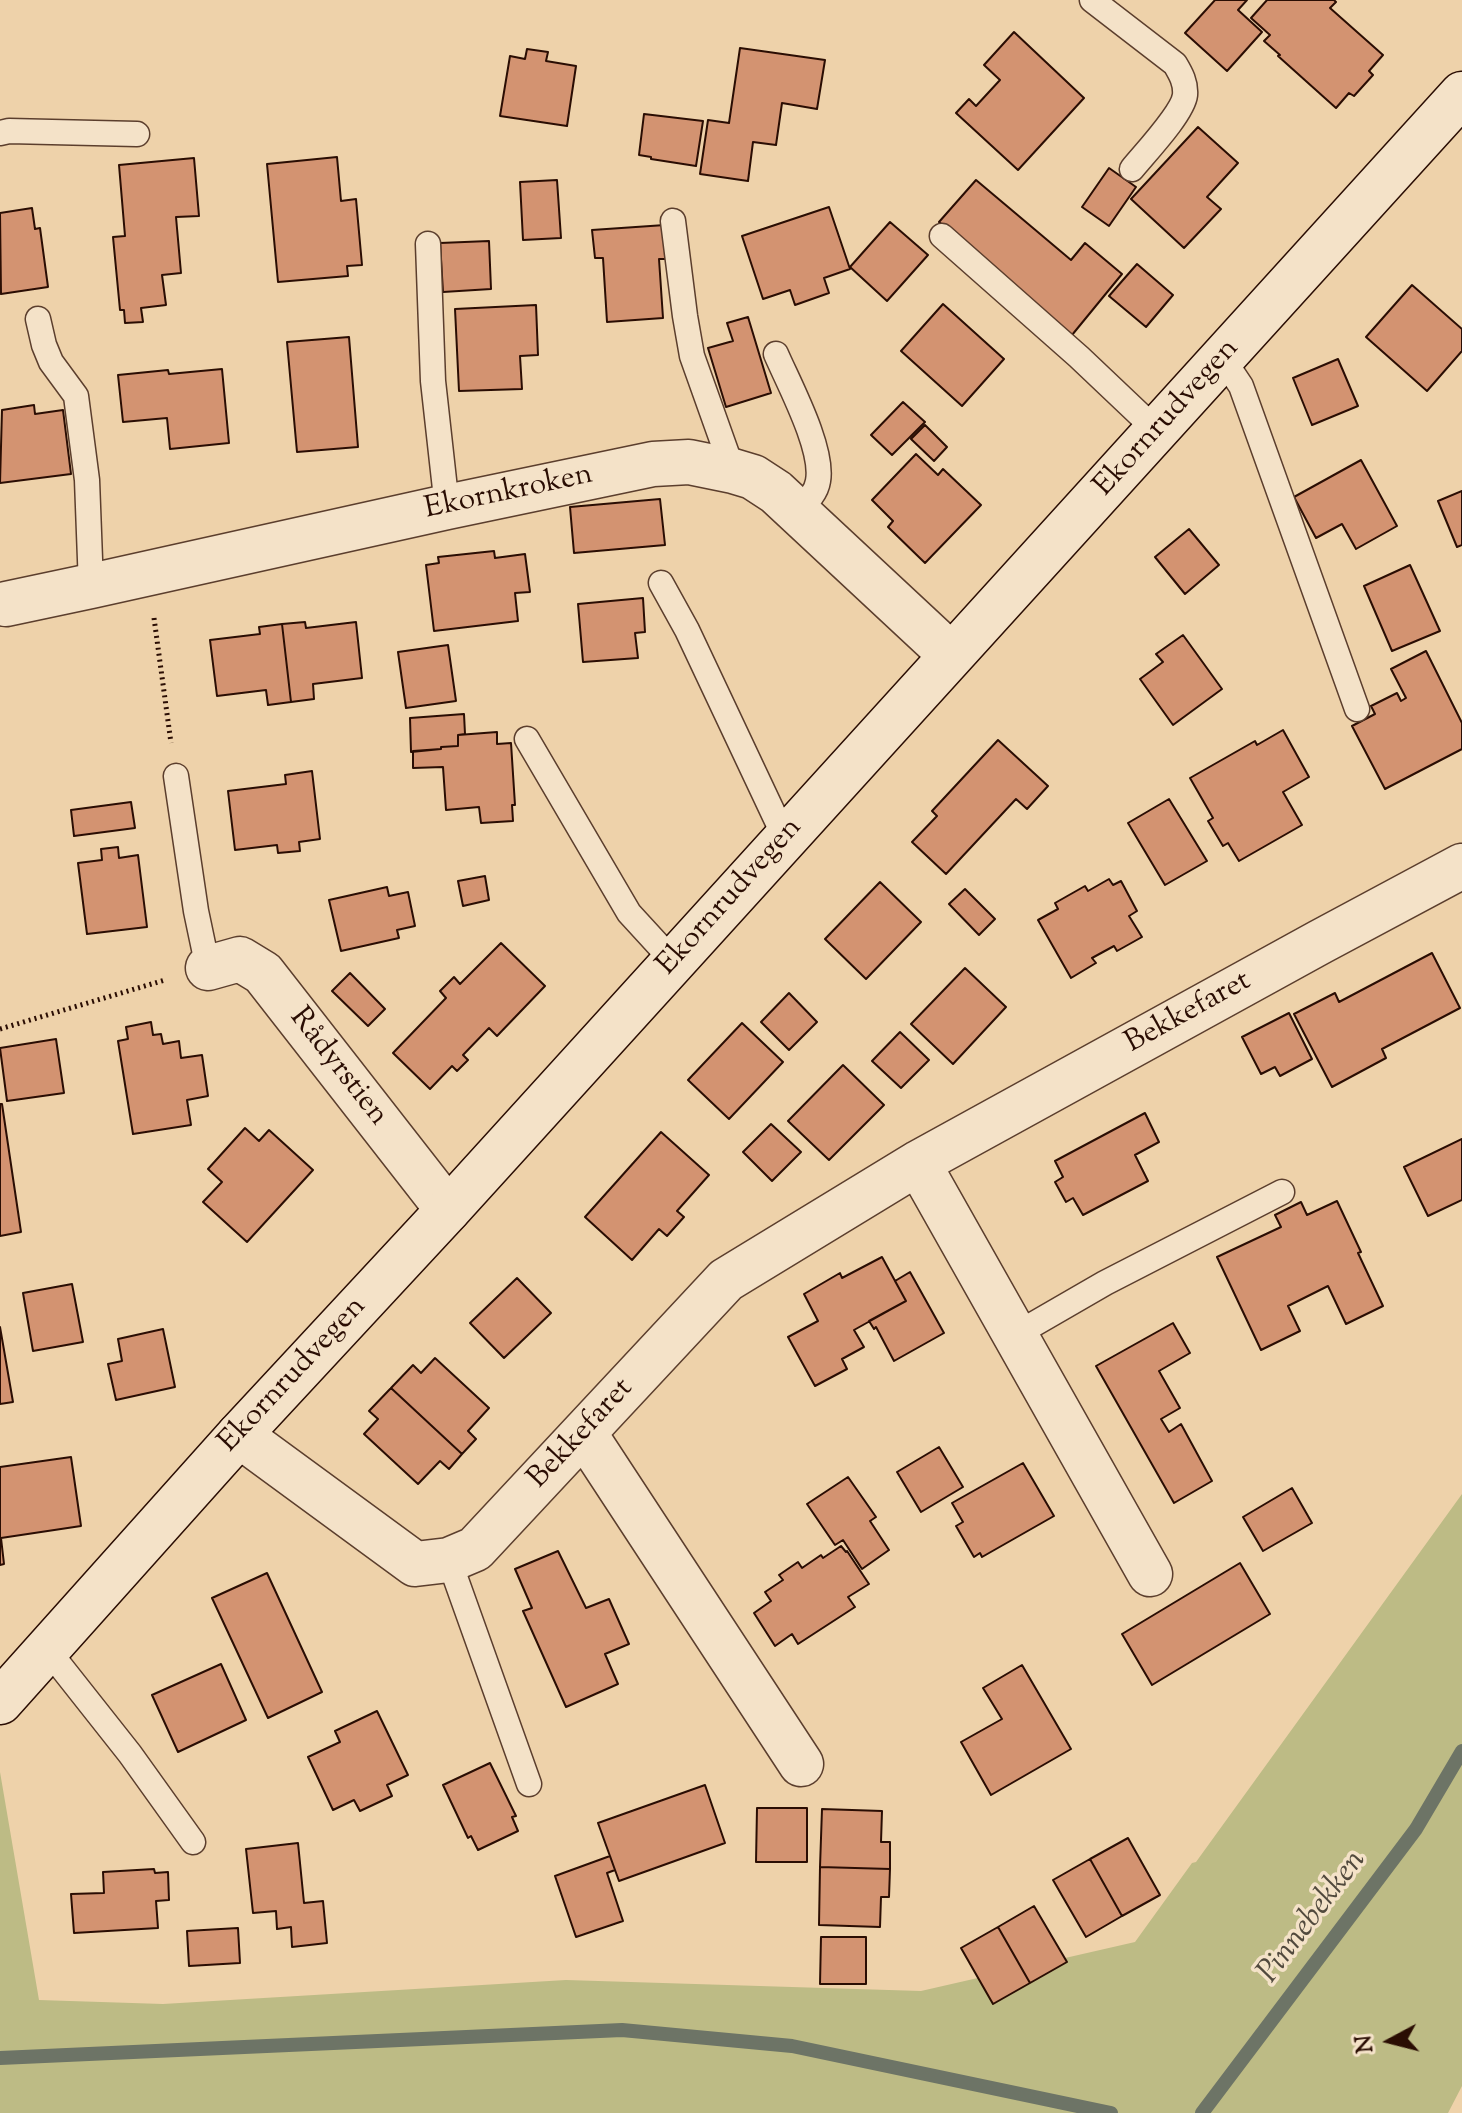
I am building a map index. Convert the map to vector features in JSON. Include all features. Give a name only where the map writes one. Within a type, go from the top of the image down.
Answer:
[{"type":"street","name":"Ekornrudvegen","points":[[0,1702],[239,1435],[448,1210],[1462,94]]},
{"type":"street","name":"Ekornkroken","points":[[6,604],[653,464],[689,462],[753,477],[776,492],[951,655]]},
{"type":"street","name":"Bekkefaret","points":[[239,1435],[415,1564],[449,1560],[475,1549],[726,1280],[918,1163],[1462,866]]},
{"type":"street","name":"Rådyrstien","points":[[208,968],[240,959],[263,973],[448,1210]]},
{"type":"street","points":[[918,1163],[1150,1574]]},
{"type":"street","points":[[584,1433],[801,1764]]},
{"type":"lane","points":[[1092,0],[1175,64],[1184,78],[1183,106],[1132,169]]},
{"type":"lane","points":[[0,133],[137,134]]},
{"type":"lane","points":[[673,221],[692,356],[733,471]]},
{"type":"lane","points":[[942,236],[1079,357],[1157,431]]},
{"type":"lane","points":[[428,244],[433,381],[447,507]]},
{"type":"lane","points":[[38,319],[51,362],[76,396],[87,480],[91,586]]},
{"type":"lane","points":[[776,354],[812,437],[817,460],[818,480],[812,496],[797,511]]},
{"type":"lane","points":[[1223,359],[1241,386],[1357,709]]},
{"type":"lane","points":[[661,583],[687,630],[785,838]]},
{"type":"lane","points":[[527,739],[629,913],[673,961]]},
{"type":"lane","points":[[176,776],[196,911],[208,968]]},
{"type":"lane","points":[[1015,1335],[1105,1283],[1282,1192]]},
{"type":"lane","points":[[449,1560],[529,1784]]},
{"type":"lane","points":[[47,1649],[130,1754],[193,1842]]},
{"type":"path","points":[[148,574],[176,776]]},
{"type":"path","points":[[0,1029],[208,968]]},
{"type":"shaded area","points":[[1462,1494],[1462,2086],[1448,2113],[0,2113],[0,1772],[39,2000],[163,2004],[566,1980],[921,1991],[1135,1942]]},
{"type":"building","points":[[1215,0],[1247,0],[1238,10],[1262,32],[1227,71],[1185,33]]},
{"type":"building","points":[[1267,0],[1334,0],[1336,2],[1330,8],[1383,55],[1369,71],[1373,75],[1354,96],[1349,93],[1336,108],[1264,41],[1270,35],[1251,18]]},
{"type":"building","points":[[1014,32],[1084,98],[1018,170],[956,113],[969,99],[976,106],[1000,80],[984,65]]},
{"type":"building","points":[[740,48],[825,60],[817,109],[782,103],[776,145],[753,142],[748,181],[700,174],[708,120],[729,123]]},
{"type":"building","points":[[527,49],[548,52],[546,61],[576,66],[567,126],[500,116],[510,56],[525,59]]},
{"type":"building","points":[[644,114],[703,121],[696,166],[639,155]]},
{"type":"building","points":[[1198,127],[1238,163],[1207,197],[1221,209],[1184,248],[1131,199]]},
{"type":"building","points":[[337,157],[341,201],[356,199],[362,265],[347,266],[348,276],[278,282],[267,164]]},
{"type":"building","points":[[194,158],[199,216],[176,217],[181,273],[162,275],[166,305],[141,308],[143,322],[125,323],[124,310],[120,310],[113,237],[125,236],[119,165]]},
{"type":"building","points":[[1109,168],[1136,187],[1109,226],[1082,207]]},
{"type":"building","points":[[557,180],[561,238],[523,240],[520,182]]},
{"type":"building","points":[[976,180],[1071,260],[1085,243],[1122,274],[1072,335],[939,222]]},
{"type":"building","points":[[829,207],[850,269],[824,278],[829,293],[795,305],[790,290],[763,299],[742,236]]},
{"type":"building","points":[[32,208],[35,229],[40,228],[48,287],[1,294],[0,213]]},
{"type":"building","points":[[890,222],[928,255],[887,301],[850,267]]},
{"type":"building","points":[[665,225],[668,259],[659,259],[663,318],[607,322],[603,258],[595,258],[592,230]]},
{"type":"building","points":[[489,241],[491,289],[443,292],[440,243]]},
{"type":"building","points":[[1137,264],[1173,295],[1146,327],[1109,296]]},
{"type":"building","points":[[1412,285],[1462,329],[1462,351],[1427,391],[1366,337]]},
{"type":"building","points":[[943,304],[1004,359],[962,406],[901,351]]},
{"type":"building","points":[[536,305],[538,355],[520,356],[522,389],[459,391],[455,309]]},
{"type":"building","points":[[748,317],[771,393],[726,407],[708,348],[733,341],[727,323]]},
{"type":"building","points":[[349,337],[358,447],[297,452],[287,342]]},
{"type":"building","points":[[1338,359],[1358,406],[1312,425],[1293,378]]},
{"type":"building","points":[[222,369],[229,443],[170,449],[167,418],[123,422],[118,375]]},
{"type":"building","points":[[903,402],[925,422],[892,455],[871,435]]},
{"type":"building","points":[[34,405],[35,414],[63,410],[71,474],[0,483],[2,410]]},
{"type":"building","points":[[925,425],[947,447],[934,461],[911,439]]},
{"type":"building","points":[[916,454],[938,475],[943,469],[981,505],[925,563],[888,527],[893,521],[872,500]]},
{"type":"building","points":[[1361,460],[1397,526],[1356,549],[1342,524],[1316,538],[1294,497]]},
{"type":"building","points":[[1462,491],[1462,545],[1457,547],[1438,501]]},
{"type":"building","points":[[660,499],[665,545],[574,553],[570,507]]},
{"type":"building","points":[[1189,529],[1219,565],[1185,594],[1155,557]]},
{"type":"building","points":[[494,551],[495,558],[525,554],[530,592],[515,593],[518,621],[434,631],[426,565],[439,563],[438,557]]},
{"type":"building","points":[[1410,565],[1440,631],[1392,651],[1364,586]]},
{"type":"building","points":[[643,598],[645,632],[635,633],[638,658],[583,662],[578,604]]},
{"type":"building","points":[[305,622],[306,628],[356,622],[362,678],[313,684],[314,699],[291,702],[282,624]]},
{"type":"building","points":[[282,624],[291,702],[268,705],[266,690],[217,696],[210,640],[260,634],[259,627]]},
{"type":"building","points":[[1183,635],[1222,689],[1173,725],[1140,679],[1163,662],[1156,654]]},
{"type":"building","points":[[448,645],[456,701],[406,708],[398,652]]},
{"type":"building","points":[[1426,651],[1462,723],[1462,749],[1385,789],[1352,726],[1375,714],[1371,706],[1397,693],[1401,701],[1406,698],[1391,669]]},
{"type":"building","points":[[464,714],[465,734],[458,735],[458,746],[411,752],[410,718]]},
{"type":"building","points":[[1283,730],[1309,777],[1283,792],[1302,825],[1239,861],[1228,843],[1223,846],[1208,821],[1213,818],[1190,778],[1255,741],[1257,745]]},
{"type":"building","points":[[497,732],[497,744],[511,743],[515,805],[512,805],[513,821],[481,823],[479,807],[446,810],[443,767],[413,768],[413,751],[458,746],[458,735]]},
{"type":"building","points":[[998,740],[1048,786],[1027,809],[1016,799],[946,874],[912,842],[937,816],[932,811]]},
{"type":"building","points":[[312,771],[320,839],[299,842],[300,851],[278,853],[277,845],[235,850],[228,791],[286,784],[285,775]]},
{"type":"building","points":[[1169,799],[1207,861],[1165,885],[1128,823]]},
{"type":"building","points":[[131,802],[135,828],[74,836],[71,810]]},
{"type":"building","points":[[118,847],[119,858],[138,855],[147,927],[87,934],[78,863],[102,860],[101,849]]},
{"type":"building","points":[[485,876],[489,900],[463,906],[458,881]]},
{"type":"building","points":[[1109,879],[1113,885],[1121,881],[1137,911],[1129,916],[1142,937],[1117,951],[1114,946],[1092,958],[1096,963],[1071,978],[1038,920],[1058,909],[1055,903],[1085,886],[1088,891]]},
{"type":"building","points":[[880,882],[921,922],[866,979],[825,939]]},
{"type":"building","points":[[387,887],[389,896],[408,892],[415,926],[397,930],[399,938],[341,951],[329,900]]},
{"type":"building","points":[[965,889],[995,919],[979,935],[949,904]]},
{"type":"building","points":[[501,943],[545,986],[497,1036],[489,1028],[463,1055],[468,1060],[457,1071],[452,1066],[430,1089],[393,1053],[446,998],[440,991],[454,977],[460,984]]},
{"type":"building","points":[[1432,953],[1460,1008],[1382,1049],[1386,1058],[1332,1087],[1294,1014],[1335,993],[1339,1002]]},
{"type":"building","points":[[965,968],[1006,1007],[953,1064],[911,1024]]},
{"type":"building","points":[[350,973],[385,1009],[368,1026],[332,991]]},
{"type":"building","points":[[789,993],[817,1022],[789,1050],[761,1022]]},
{"type":"building","points":[[1289,1013],[1312,1059],[1280,1076],[1275,1067],[1261,1074],[1242,1037]]},
{"type":"building","points":[[151,1022],[153,1035],[161,1034],[163,1044],[179,1041],[181,1058],[202,1055],[208,1096],[187,1100],[191,1125],[133,1134],[118,1041],[128,1039],[126,1027]]},
{"type":"building","points":[[742,1023],[783,1062],[729,1119],[688,1080]]},
{"type":"building","points":[[900,1032],[929,1060],[901,1088],[872,1061]]},
{"type":"building","points":[[56,1039],[64,1093],[7,1101],[0,1048]]},
{"type":"building","points":[[843,1065],[884,1105],[829,1160],[788,1121]]},
{"type":"building","points":[[0,1104],[21,1232],[0,1236]]},
{"type":"building","points":[[1145,1113],[1159,1142],[1135,1155],[1148,1181],[1083,1215],[1073,1198],[1066,1202],[1055,1182],[1063,1177],[1055,1161]]},
{"type":"building","points":[[771,1124],[801,1152],[772,1181],[743,1152]]},
{"type":"building","points":[[245,1128],[259,1141],[269,1130],[313,1170],[247,1242],[203,1202],[222,1182],[208,1169]]},
{"type":"building","points":[[661,1132],[709,1175],[677,1211],[684,1217],[667,1236],[659,1229],[632,1260],[585,1217]]},
{"type":"building","points":[[1462,1139],[1462,1200],[1428,1216],[1404,1167]]},
{"type":"building","points":[[1337,1201],[1383,1306],[1346,1324],[1328,1286],[1288,1306],[1300,1331],[1261,1350],[1217,1257],[1281,1227],[1275,1215],[1301,1202],[1307,1215]]},
{"type":"building","points":[[882,1257],[906,1301],[854,1330],[864,1347],[842,1359],[847,1369],[815,1386],[788,1337],[818,1321],[804,1294],[840,1273],[842,1278]]},
{"type":"building","points":[[910,1272],[944,1333],[894,1361],[876,1327],[874,1329],[869,1321],[906,1301],[895,1281]]},
{"type":"building","points":[[517,1278],[551,1313],[504,1358],[470,1323]]},
{"type":"building","points":[[72,1284],[83,1342],[33,1351],[23,1293]]},
{"type":"building","points":[[1173,1323],[1190,1353],[1159,1371],[1180,1408],[1161,1419],[1169,1432],[1181,1424],[1212,1481],[1174,1503],[1096,1366]]},
{"type":"building","points":[[0,1327],[13,1402],[0,1404]]},
{"type":"building","points":[[163,1329],[175,1387],[116,1400],[108,1364],[122,1361],[118,1339]]},
{"type":"building","points":[[435,1358],[489,1408],[468,1431],[476,1439],[462,1454],[391,1388],[413,1365],[421,1373]]},
{"type":"building","points":[[391,1388],[462,1454],[449,1469],[440,1461],[418,1484],[364,1434],[378,1419],[369,1411]]},
{"type":"building","points":[[939,1447],[963,1487],[921,1512],[897,1472]]},
{"type":"building","points":[[71,1457],[81,1526],[1,1538],[4,1564],[0,1565],[0,1467]]},
{"type":"building","points":[[1023,1463],[1054,1516],[982,1557],[980,1553],[974,1557],[956,1526],[963,1522],[952,1503]]},
{"type":"building","points":[[848,1477],[876,1517],[870,1521],[889,1550],[862,1569],[843,1540],[835,1545],[807,1504]]},
{"type":"building","points":[[1292,1488],[1312,1523],[1263,1551],[1243,1517]]},
{"type":"building","points":[[841,1546],[869,1584],[848,1597],[855,1607],[798,1644],[792,1634],[775,1646],[754,1613],[771,1601],[765,1592],[783,1580],[779,1575],[798,1562],[802,1568]]},
{"type":"building","points":[[558,1551],[586,1608],[609,1599],[629,1644],[605,1654],[618,1684],[566,1707],[523,1611],[532,1608],[515,1569]]},
{"type":"building","points":[[1240,1563],[1270,1614],[1152,1685],[1122,1634]]},
{"type":"building","points":[[267,1573],[322,1692],[268,1718],[212,1598]]},
{"type":"building","points":[[221,1664],[246,1720],[178,1752],[152,1695]]},
{"type":"building","points":[[1022,1665],[1071,1749],[991,1795],[961,1742],[1002,1719],[983,1688]]},
{"type":"building","points":[[377,1711],[408,1775],[387,1785],[392,1796],[360,1811],[354,1800],[333,1810],[308,1757],[340,1742],[335,1731]]},
{"type":"building","points":[[490,1763],[516,1816],[512,1817],[518,1831],[478,1850],[471,1836],[468,1838],[443,1785]]},
{"type":"building","points":[[705,1785],[725,1843],[619,1881],[598,1823]]},
{"type":"building","points":[[757,1808],[807,1808],[807,1862],[756,1862]]},
{"type":"building","points":[[822,1809],[882,1811],[881,1842],[890,1842],[890,1869],[820,1867]]},
{"type":"building","points":[[1128,1838],[1160,1895],[1122,1916],[1090,1859]]},
{"type":"building","points":[[298,1843],[304,1903],[323,1901],[327,1943],[292,1947],[291,1927],[277,1929],[276,1911],[253,1913],[246,1849]]},
{"type":"building","points":[[610,1856],[615,1870],[607,1873],[623,1921],[576,1937],[555,1876]]},
{"type":"building","points":[[1090,1859],[1122,1916],[1086,1937],[1053,1880]]},
{"type":"building","points":[[820,1867],[890,1869],[889,1897],[881,1897],[880,1927],[819,1925]]},
{"type":"building","points":[[154,1869],[155,1873],[168,1872],[169,1900],[156,1901],[158,1928],[74,1933],[71,1894],[104,1893],[103,1872]]},
{"type":"building","points":[[1034,1906],[1067,1962],[1030,1983],[998,1927]]},
{"type":"building","points":[[998,1927],[1030,1983],[993,2004],[961,1948]]},
{"type":"building","points":[[238,1928],[240,1963],[189,1966],[187,1931]]},
{"type":"building","points":[[821,1937],[866,1937],[866,1984],[820,1984]]},
{"type":"waterway","name":"Pinnebekken","points":[[1202,2113],[1416,1829],[1462,1751]]},
{"type":"waterway","points":[[0,2058],[622,2030],[792,2046],[1111,2113]]}]
